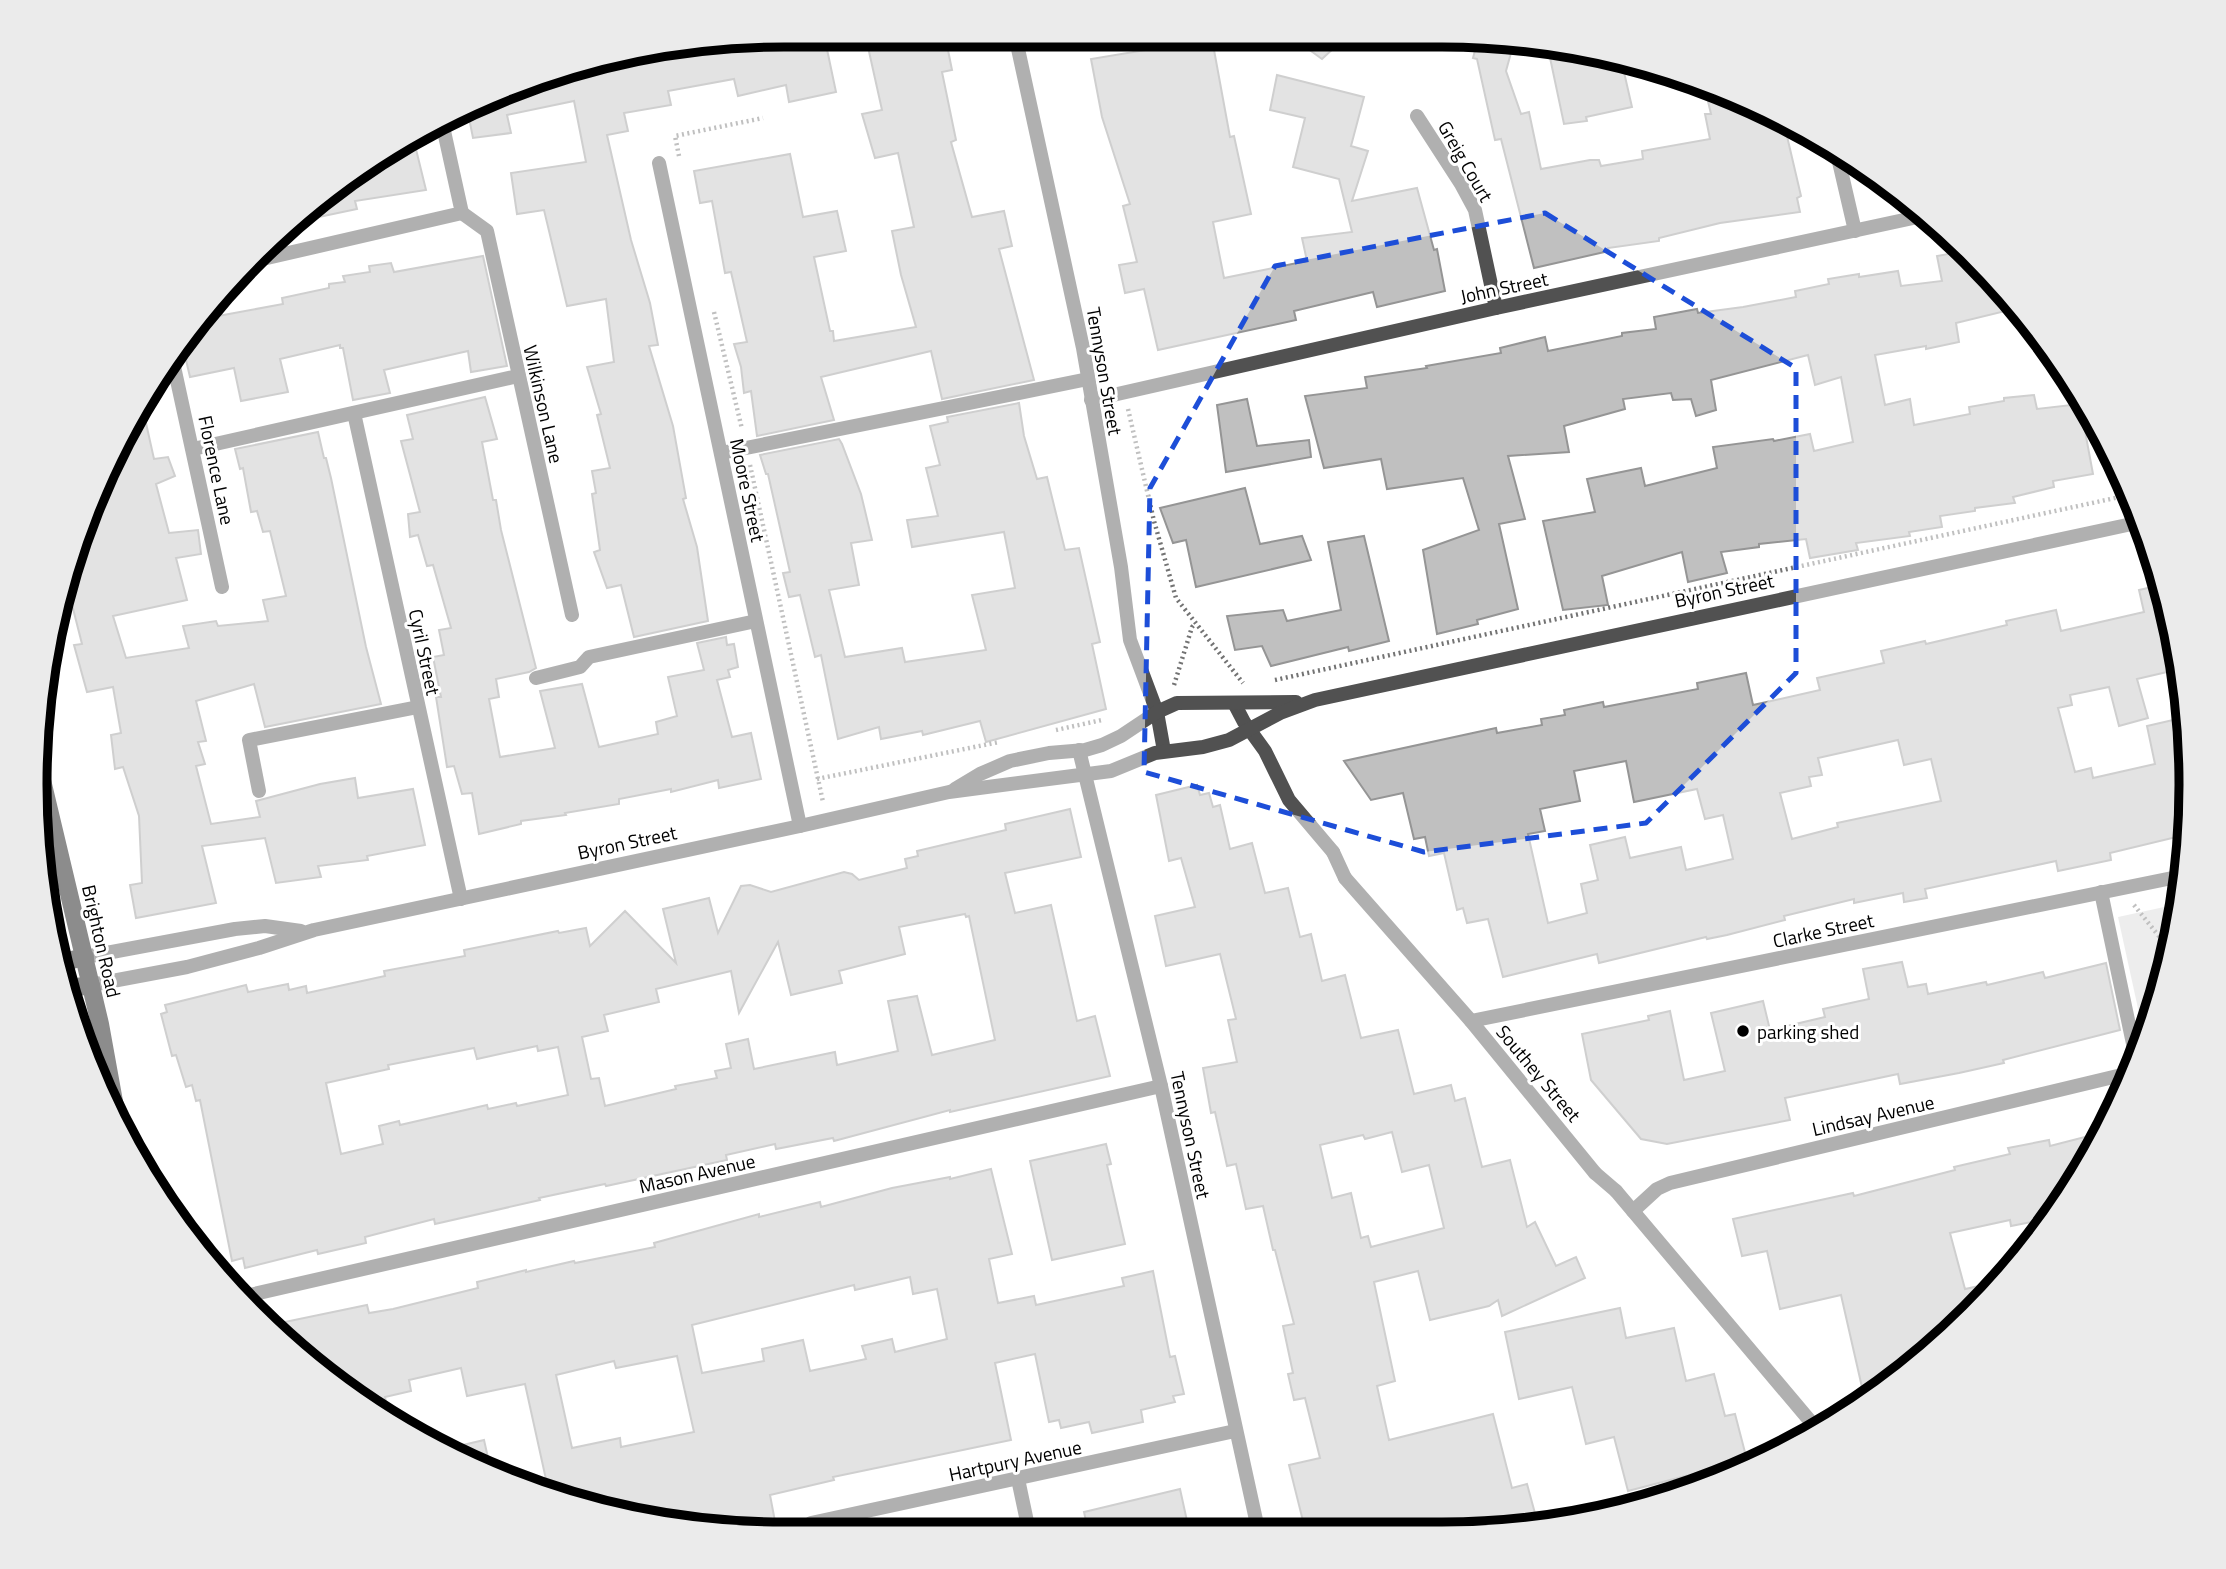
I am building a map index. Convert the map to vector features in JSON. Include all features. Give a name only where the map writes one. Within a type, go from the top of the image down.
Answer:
[{"type":"main road","name":"Brighton Road","points":[[48,804],[85,957],[110,1083]]},
{"type":"main road","name":"Byron Street","points":[[69,961],[85,957]]},
{"type":"main road","name":"Byron Street","points":[[76,987],[91,985]]},
{"type":"street","name":"Tennyson Street","points":[[1018,47],[1078,322],[1121,567],[1130,640],[1157,712],[1164,751]]},
{"type":"street","name":"Greig Court","points":[[1417,116],[1475,210],[1496,308]]},
{"type":"street","points":[[269,258],[462,213],[444,131]]},
{"type":"street","name":"Moore Street","points":[[659,163],[800,826]]},
{"type":"street","points":[[1839,164],[1855,231]]},
{"type":"street","name":"Wilkinson Lane","points":[[462,213],[487,231],[572,615]]},
{"type":"street","name":"John Street","points":[[1091,400],[1496,308],[1913,218]]},
{"type":"street","name":"Florence Lane","points":[[175,370],[222,586]]},
{"type":"street","points":[[193,449],[518,376]]},
{"type":"street","points":[[721,453],[1088,379]]},
{"type":"street","name":"Cyril Street","points":[[354,413],[461,899]]},
{"type":"street","name":"Byron Street","points":[[91,985],[141,977],[224,957],[314,930],[949,792],[1116,770],[1164,751],[1213,745],[1251,730],[1273,716],[1315,700],[2131,524]]},
{"type":"street","points":[[536,678],[580,667],[589,657],[756,621]]},
{"type":"street","name":"Byron Street","points":[[949,792],[1003,764],[1049,752],[1079,750],[1109,743],[1157,712],[1177,703],[1315,700]]},
{"type":"street","name":"Southey Street","points":[[1234,703],[1265,751],[1289,800],[1332,852],[1345,878],[1471,1021],[1595,1174],[1616,1191],[1811,1422]]},
{"type":"street","points":[[260,791],[249,740],[418,707]]},
{"type":"street","name":"Tennyson Street","points":[[1079,750],[1161,1086],[1256,1522]]},
{"type":"street","name":"Clarke Street","points":[[1471,1021],[2172,878]]},
{"type":"street","points":[[2107,891],[2133,1040]]},
{"type":"street","name":"Byron Street","points":[[85,957],[245,928],[271,926],[314,930]]},
{"type":"street","name":"Lindsay Avenue","points":[[1633,1211],[1657,1189],[1670,1182],[2119,1076]]},
{"type":"street","name":"Mason Avenue","points":[[252,1294],[1161,1086]]},
{"type":"street","name":"Hartpury Avenue","points":[[820,1522],[1235,1431]]},
{"type":"street","points":[[1018,1479],[1027,1522]]},
{"type":"path","points":[[680,162],[675,136],[763,118]]},
{"type":"path","points":[[712,305],[746,448],[826,820]]},
{"type":"path","points":[[1124,393],[1154,521],[1176,598],[1246,686]]},
{"type":"path","points":[[1265,682],[2121,497]]},
{"type":"path","points":[[1174,685],[1195,624]]},
{"type":"path","points":[[1150,694],[1186,681]]},
{"type":"path","points":[[1045,732],[1112,719]]},
{"type":"path","points":[[817,779],[1005,741]]},
{"type":"path","points":[[2107,891],[2133,903],[2162,940]]},
{"type":"highlighted area","points":[[1545,213],[1796,368],[1796,673],[1646,823],[1424,852],[1144,772],[1150,488],[1275,266]]},
{"type":"shaded area","points":[[2168,906],[2154,975],[2140,1020],[2118,917]]},
{"type":"building","points":[[827,47],[836,92],[789,102],[786,85],[738,96],[734,79],[668,91],[671,105],[624,113],[628,131],[607,135],[631,240],[650,303],[658,345],[649,346],[673,426],[686,498],[683,499],[697,547],[708,621],[634,637],[621,585],[607,588],[594,552],[600,550],[592,494],[596,493],[592,471],[610,468],[597,415],[601,414],[587,367],[614,362],[606,299],[567,306],[544,210],[517,214],[511,173],[586,162],[574,101],[507,115],[511,133],[473,138],[469,118],[548,86],[594,72],[688,54],[736,49]]},
{"type":"building","points":[[868,47],[947,47],[952,70],[942,72],[956,140],[951,142],[972,217],[1004,211],[1012,246],[999,249],[1034,380],[942,399],[931,351],[821,377],[834,420],[757,436],[751,391],[744,393],[741,367],[734,344],[747,342],[731,272],[725,273],[712,201],[700,203],[694,171],[790,154],[803,217],[837,211],[846,251],[814,257],[834,341],[916,327],[892,231],[914,227],[898,153],[875,158],[862,114],[882,110]]},
{"type":"building","points":[[1164,47],[1213,47],[1230,137],[1234,136],[1251,214],[1213,222],[1224,278],[1307,261],[1302,238],[1352,232],[1339,179],[1293,167],[1305,118],[1270,110],[1277,75],[1364,97],[1351,146],[1368,151],[1352,201],[1417,188],[1434,250],[1437,249],[1445,291],[1377,307],[1373,292],[1294,311],[1296,320],[1158,350],[1144,289],[1125,293],[1119,265],[1137,262],[1123,206],[1130,204],[1102,117],[1091,59]]},
{"type":"building","points":[[1306,47],[1335,47],[1322,59]]},
{"type":"building","points":[[1476,48],[1511,51],[1506,71],[1521,114],[1529,112],[1541,169],[1590,160],[1599,160],[1601,166],[1643,159],[1642,151],[1710,139],[1705,114],[1711,114],[1707,97],[1786,133],[1801,196],[1797,198],[1800,212],[1720,223],[1659,238],[1659,241],[1608,248],[1609,251],[1534,268],[1501,139],[1495,140],[1477,59],[1473,58]]},
{"type":"building","points":[[1550,56],[1624,70],[1632,107],[1586,117],[1587,121],[1564,124]]},
{"type":"building","points":[[415,146],[426,190],[355,201],[357,209],[313,218],[375,171]]},
{"type":"building","points":[[1953,253],[2006,311],[1956,323],[1959,342],[1875,355],[1885,405],[1910,399],[1914,425],[1970,414],[1969,407],[2004,401],[2004,398],[2034,395],[2037,409],[2073,405],[2083,422],[2093,474],[2053,481],[2054,487],[2013,497],[2015,503],[1940,516],[1942,527],[1909,532],[1910,536],[1856,543],[1858,550],[1810,558],[1806,539],[1759,544],[1759,547],[1721,552],[1727,573],[1688,582],[1682,552],[1602,576],[1608,605],[1563,610],[1543,521],[1595,512],[1587,479],[1641,468],[1645,486],[1717,468],[1713,447],[1774,441],[1810,434],[1814,451],[1853,442],[1841,377],[1815,385],[1808,355],[1711,380],[1716,410],[1696,416],[1691,399],[1673,400],[1671,393],[1623,399],[1625,409],[1564,426],[1569,452],[1508,456],[1525,519],[1499,524],[1518,609],[1477,620],[1478,624],[1437,634],[1423,550],[1479,530],[1463,478],[1387,489],[1381,459],[1324,468],[1305,396],[1367,388],[1365,377],[1501,353],[1500,348],[1545,337],[1548,351],[1622,336],[1622,333],[1656,329],[1654,317],[1697,309],[1698,313],[1743,307],[1796,297],[1795,291],[1829,284],[1828,279],[1898,271],[1901,286],[1942,281],[1937,256]]},
{"type":"building","points":[[483,256],[507,366],[471,372],[468,351],[384,370],[390,393],[353,400],[343,348],[340,348],[340,345],[280,359],[288,392],[241,401],[234,368],[190,377],[185,356],[215,317],[283,304],[282,298],[329,288],[329,284],[345,282],[343,276],[370,272],[369,266],[391,263],[394,272]]},
{"type":"building","points":[[485,397],[497,439],[482,442],[493,500],[496,500],[536,668],[496,679],[499,697],[489,699],[500,757],[555,748],[540,691],[582,684],[599,747],[658,734],[656,722],[677,716],[668,677],[704,670],[697,643],[726,637],[727,645],[734,644],[738,667],[728,670],[730,677],[717,680],[732,737],[751,733],[761,779],[719,788],[718,780],[671,792],[671,789],[619,799],[619,804],[521,821],[521,824],[479,834],[472,793],[462,794],[454,766],[447,767],[436,697],[441,697],[433,657],[444,655],[439,630],[451,628],[433,565],[427,566],[418,535],[410,537],[408,514],[420,512],[401,441],[413,439],[407,415]]},
{"type":"building","points":[[1247,399],[1257,446],[1309,440],[1311,457],[1226,472],[1217,405]]},
{"type":"building","points":[[1019,403],[1024,436],[1037,479],[1047,477],[1065,550],[1079,548],[1100,642],[1092,644],[1106,709],[986,742],[980,721],[923,735],[922,731],[881,739],[879,727],[838,739],[821,655],[815,657],[800,595],[789,597],[783,573],[790,572],[768,474],[760,455],[839,439],[842,444],[861,494],[872,540],[851,543],[859,585],[829,590],[845,657],[902,648],[905,662],[986,650],[972,595],[1015,588],[1004,532],[912,547],[907,520],[938,516],[926,468],[940,465],[930,426],[948,422],[947,417]]},
{"type":"building","points":[[146,423],[154,459],[168,457],[175,476],[156,484],[169,533],[198,530],[201,554],[176,558],[187,600],[113,616],[126,658],[189,648],[183,626],[216,621],[218,626],[268,621],[263,600],[286,596],[270,531],[263,532],[257,511],[251,512],[243,468],[240,469],[235,449],[318,432],[331,478],[366,647],[381,704],[265,727],[254,684],[196,701],[206,741],[198,742],[205,764],[196,766],[211,824],[260,817],[256,801],[355,778],[358,798],[413,789],[425,845],[367,856],[368,860],[318,866],[321,877],[276,883],[265,838],[202,846],[216,903],[136,918],[130,885],[142,883],[139,816],[123,767],[115,769],[111,735],[121,733],[113,687],[87,692],[74,645],[82,644],[71,600],[103,502],[142,424]]},
{"type":"building","points":[[1245,488],[1260,544],[1302,536],[1311,560],[1196,587],[1186,540],[1173,543],[1160,508]]},
{"type":"building","points":[[1364,536],[1389,641],[1349,651],[1348,647],[1271,666],[1262,646],[1235,650],[1227,616],[1283,610],[1287,621],[1341,610],[1328,542]]},
{"type":"building","points":[[2152,587],[2170,671],[2137,679],[2148,718],[2119,726],[2109,687],[2070,695],[2072,705],[2058,708],[2075,772],[2091,768],[2093,778],[2155,764],[2147,726],[2175,719],[2179,784],[2177,837],[2110,853],[2111,860],[2058,871],[2056,861],[1925,889],[1927,898],[1904,902],[1903,893],[1854,903],[1854,899],[1784,916],[1785,920],[1727,935],[1706,937],[1599,963],[1597,954],[1503,977],[1488,919],[1467,923],[1463,908],[1457,910],[1444,853],[1429,856],[1425,837],[1414,839],[1403,793],[1371,800],[1344,761],[1496,728],[1497,733],[1542,725],[1541,719],[1565,715],[1564,710],[1603,702],[1604,707],[1698,689],[1697,683],[1746,673],[1753,705],[1820,690],[1817,678],[1884,663],[1881,651],[1925,641],[1926,644],[2007,625],[2006,621],[2056,610],[2061,631],[2144,612],[2139,590]],"holes":[[[1898,740],[1904,765],[1931,759],[1941,801],[1837,823],[1838,827],[1792,839],[1780,793],[1811,786],[1809,777],[1822,775],[1818,758]],[[1626,761],[1634,802],[1697,789],[1705,819],[1723,815],[1733,859],[1686,870],[1681,847],[1630,858],[1625,837],[1590,845],[1598,880],[1581,884],[1587,913],[1548,923],[1528,834],[1545,831],[1540,809],[1580,801],[1574,771]]]},
{"type":"building","points":[[1197,785],[1200,795],[1209,793],[1213,807],[1220,805],[1230,849],[1252,843],[1265,893],[1288,888],[1300,937],[1311,934],[1322,981],[1345,975],[1361,1038],[1398,1030],[1414,1094],[1451,1085],[1455,1101],[1465,1098],[1482,1167],[1510,1160],[1527,1227],[1535,1222],[1556,1266],[1576,1257],[1585,1278],[1502,1316],[1498,1300],[1489,1306],[1430,1320],[1418,1271],[1374,1282],[1395,1381],[1377,1386],[1389,1440],[1493,1414],[1512,1488],[1527,1484],[1536,1515],[1442,1522],[1303,1522],[1289,1465],[1320,1458],[1305,1398],[1294,1400],[1288,1374],[1293,1373],[1283,1326],[1294,1324],[1263,1206],[1246,1209],[1236,1164],[1227,1166],[1215,1112],[1211,1113],[1203,1068],[1237,1062],[1228,1020],[1236,1019],[1220,954],[1166,966],[1155,916],[1195,907],[1181,858],[1169,861],[1156,795]],"holes":[[[1392,1132],[1402,1172],[1429,1165],[1444,1228],[1371,1247],[1368,1236],[1361,1238],[1351,1193],[1332,1198],[1320,1145],[1363,1135],[1365,1139]]]},
{"type":"building","points":[[1070,809],[1081,857],[1005,873],[1015,913],[1051,905],[1077,1021],[1095,1016],[1110,1076],[950,1110],[834,1141],[833,1138],[776,1149],[775,1144],[726,1155],[727,1160],[539,1198],[540,1200],[435,1224],[434,1219],[365,1237],[366,1243],[318,1254],[317,1250],[245,1268],[243,1258],[232,1261],[200,1100],[196,1101],[192,1085],[186,1087],[176,1055],[172,1056],[161,1014],[167,1012],[165,1005],[246,985],[248,992],[288,984],[289,990],[306,986],[307,993],[385,976],[384,971],[465,956],[464,950],[558,931],[586,928],[590,946],[625,911],[676,963],[663,909],[709,898],[718,933],[741,886],[750,885],[771,892],[844,872],[859,880],[907,868],[905,859],[918,856],[917,851],[1006,830],[1005,824]],"holes":[[[965,914],[966,917],[969,916],[995,1040],[932,1055],[917,996],[888,1001],[898,1051],[837,1065],[835,1052],[754,1069],[748,1039],[726,1044],[731,1068],[715,1071],[717,1078],[675,1086],[676,1089],[605,1106],[599,1078],[591,1079],[582,1037],[608,1031],[604,1015],[659,1002],[656,989],[731,971],[739,1013],[778,942],[791,995],[842,983],[839,971],[905,954],[899,927]],[[537,1046],[538,1051],[558,1047],[568,1095],[517,1106],[516,1103],[488,1109],[487,1105],[400,1125],[399,1121],[379,1126],[383,1144],[341,1154],[326,1083],[389,1069],[388,1065],[474,1048],[477,1059]]]},
{"type":"building","points":[[1902,962],[1908,987],[1926,984],[1928,994],[1986,982],[1987,985],[2043,972],[2045,978],[2106,963],[2120,1030],[1959,1073],[1900,1084],[1898,1074],[1785,1098],[1790,1120],[1667,1144],[1641,1139],[1591,1080],[1582,1034],[1649,1020],[1648,1016],[1670,1011],[1684,1080],[1725,1071],[1711,1013],[1763,1001],[1770,1030],[1825,1017],[1823,1009],[1869,999],[1863,969]]},
{"type":"building","points":[[2089,1136],[2055,1194],[2035,1221],[2011,1226],[2010,1220],[1950,1233],[1965,1289],[1983,1285],[1928,1339],[1863,1389],[1841,1295],[1780,1309],[1767,1251],[1742,1256],[1733,1219],[1853,1193],[1854,1196],[1955,1170],[1954,1167],[2010,1154],[2008,1148],[2049,1140],[2050,1146]]},
{"type":"building","points":[[1106,1144],[1111,1164],[1107,1165],[1125,1244],[1052,1260],[1030,1161]]},
{"type":"building","points":[[991,1169],[1012,1254],[989,1259],[998,1303],[1034,1296],[1036,1305],[1124,1286],[1122,1278],[1153,1271],[1170,1357],[1175,1356],[1184,1394],[1173,1396],[1175,1402],[1141,1410],[1143,1422],[1092,1433],[1089,1422],[1061,1428],[1059,1420],[1049,1422],[1035,1354],[995,1363],[1011,1440],[833,1477],[834,1480],[770,1495],[775,1522],[736,1520],[641,1508],[547,1483],[525,1384],[467,1396],[461,1368],[409,1380],[411,1391],[385,1397],[387,1405],[336,1369],[281,1323],[367,1305],[369,1313],[393,1309],[478,1288],[477,1282],[526,1270],[655,1247],[654,1243],[759,1214],[759,1217],[820,1202],[821,1207],[892,1188]],"holes":[[[910,1277],[913,1294],[937,1289],[947,1339],[895,1352],[892,1339],[862,1346],[866,1359],[810,1371],[803,1340],[762,1349],[764,1361],[702,1373],[692,1325],[854,1285],[855,1290]],[[677,1356],[694,1432],[621,1447],[620,1438],[572,1448],[556,1375],[614,1361],[616,1368]]]},
{"type":"building","points":[[1620,1308],[1626,1338],[1674,1328],[1686,1381],[1714,1374],[1725,1416],[1735,1414],[1746,1456],[1724,1466],[1628,1491],[1614,1437],[1586,1444],[1572,1387],[1519,1399],[1505,1332]]},
{"type":"building","points":[[484,1440],[488,1460],[458,1446]]},
{"type":"building","points":[[1180,1489],[1187,1522],[1086,1522],[1084,1512]]},
{"type":"place","name":"parking shed","points":[[1743,1031]]}]
